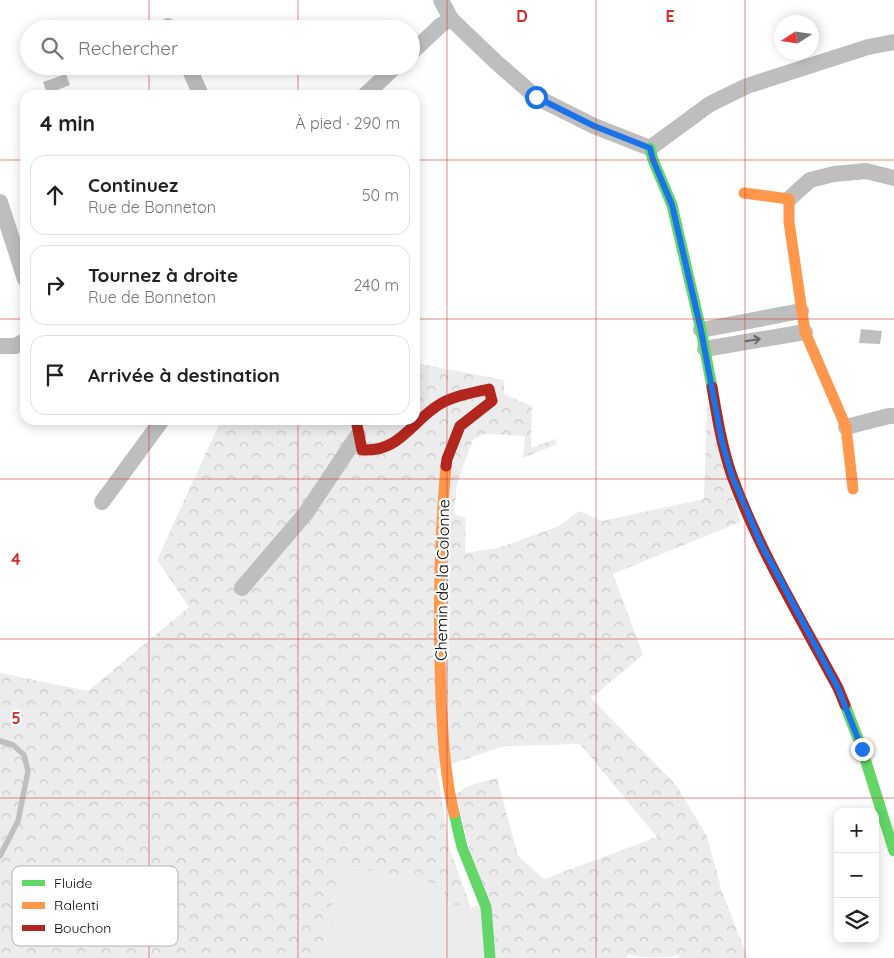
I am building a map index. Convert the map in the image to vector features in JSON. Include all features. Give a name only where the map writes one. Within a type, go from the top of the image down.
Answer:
[{"type":"street","points":[[441,0],[451,19],[536,97],[594,126],[650,148]]},
{"type":"street","points":[[420,45],[441,25],[451,19]]},
{"type":"street","points":[[650,148],[710,104],[747,86],[868,47],[894,42]]},
{"type":"street","points":[[192,75],[199,90]]},
{"type":"street","points":[[370,90],[386,75]]},
{"type":"street","points":[[650,148],[653,160],[672,205],[701,330],[722,442],[732,476],[761,544],[838,688],[862,749],[894,851]]},
{"type":"street","points":[[853,489],[846,427],[805,332],[789,222],[789,199],[810,180],[834,174],[866,171],[894,176]]},
{"type":"street","points":[[744,192],[789,199]]},
{"type":"street","points":[[0,202],[20,264]]},
{"type":"street","points":[[701,330],[801,311]]},
{"type":"street","points":[[705,349],[805,332]]},
{"type":"street","points":[[0,346],[15,346],[20,344]]},
{"type":"street","name":"Chemin de la Colonne","points":[[420,420],[436,406],[459,395],[489,389],[492,401],[460,426],[447,459],[441,526],[438,650],[444,756],[451,802],[462,847],[486,907],[490,958]]},
{"type":"street","points":[[846,427],[894,416]]},
{"type":"street","points":[[102,502],[158,425]]},
{"type":"street","name":"Chemin de la Colonne","points":[[357,428],[362,450],[373,452],[394,444],[415,425]]},
{"type":"street","points":[[242,588],[306,513],[357,428]]},
{"type":"green space","points":[[420,364],[504,380],[504,394],[532,406],[531,448],[555,439],[557,444],[523,458],[525,436],[483,434],[473,440],[457,483],[454,514],[466,518],[465,553],[498,548],[559,526],[579,511],[602,521],[704,499],[707,403],[740,522],[613,574],[643,655],[591,698],[676,785],[707,836],[722,892],[748,958],[678,958],[679,955],[640,957],[628,955],[627,958],[497,958],[456,795],[467,786],[497,778],[518,856],[544,879],[657,837],[580,744],[504,746],[437,769],[450,850],[471,908],[441,902],[447,886],[341,865],[321,958],[0,958],[0,673],[88,691],[189,607],[157,560],[219,425],[420,425]]},
{"type":"green space","points":[[341,865],[447,886],[442,902],[471,908],[490,901],[497,958],[321,958]]},
{"type":"shaded area","points":[[66,75],[70,85],[57,90],[46,90],[43,82]]},
{"type":"shaded area","points":[[861,329],[882,331],[880,344],[859,343]]},
{"type":"waterway","points":[[0,741],[13,745],[24,755],[28,771],[18,821],[0,856]]},
{"type":"traffic: fast","points":[[650,148],[653,160],[672,205],[712,387]]},
{"type":"traffic: fast","points":[[845,705],[862,749],[894,851]]},
{"type":"traffic: fast","points":[[454,813],[462,847],[486,907],[490,958]]},
{"type":"traffic: slow","points":[[744,193],[789,199],[789,222],[805,332],[846,427],[853,489]]},
{"type":"traffic: slow","points":[[446,466],[439,612],[440,670],[445,756],[448,785],[454,813]]},
{"type":"traffic: jam","points":[[712,387],[725,454],[743,504],[768,557],[838,688],[845,705]]},
{"type":"traffic: jam","points":[[420,420],[437,406],[449,400],[489,389],[492,401],[460,426],[446,466]]},
{"type":"traffic: jam","points":[[357,425],[362,450],[375,449],[395,442],[415,425]]},
{"type":"route","points":[[536,97],[594,126],[650,148],[653,160],[672,205],[701,330],[722,442],[732,476],[761,544],[838,688],[862,749]]}]
